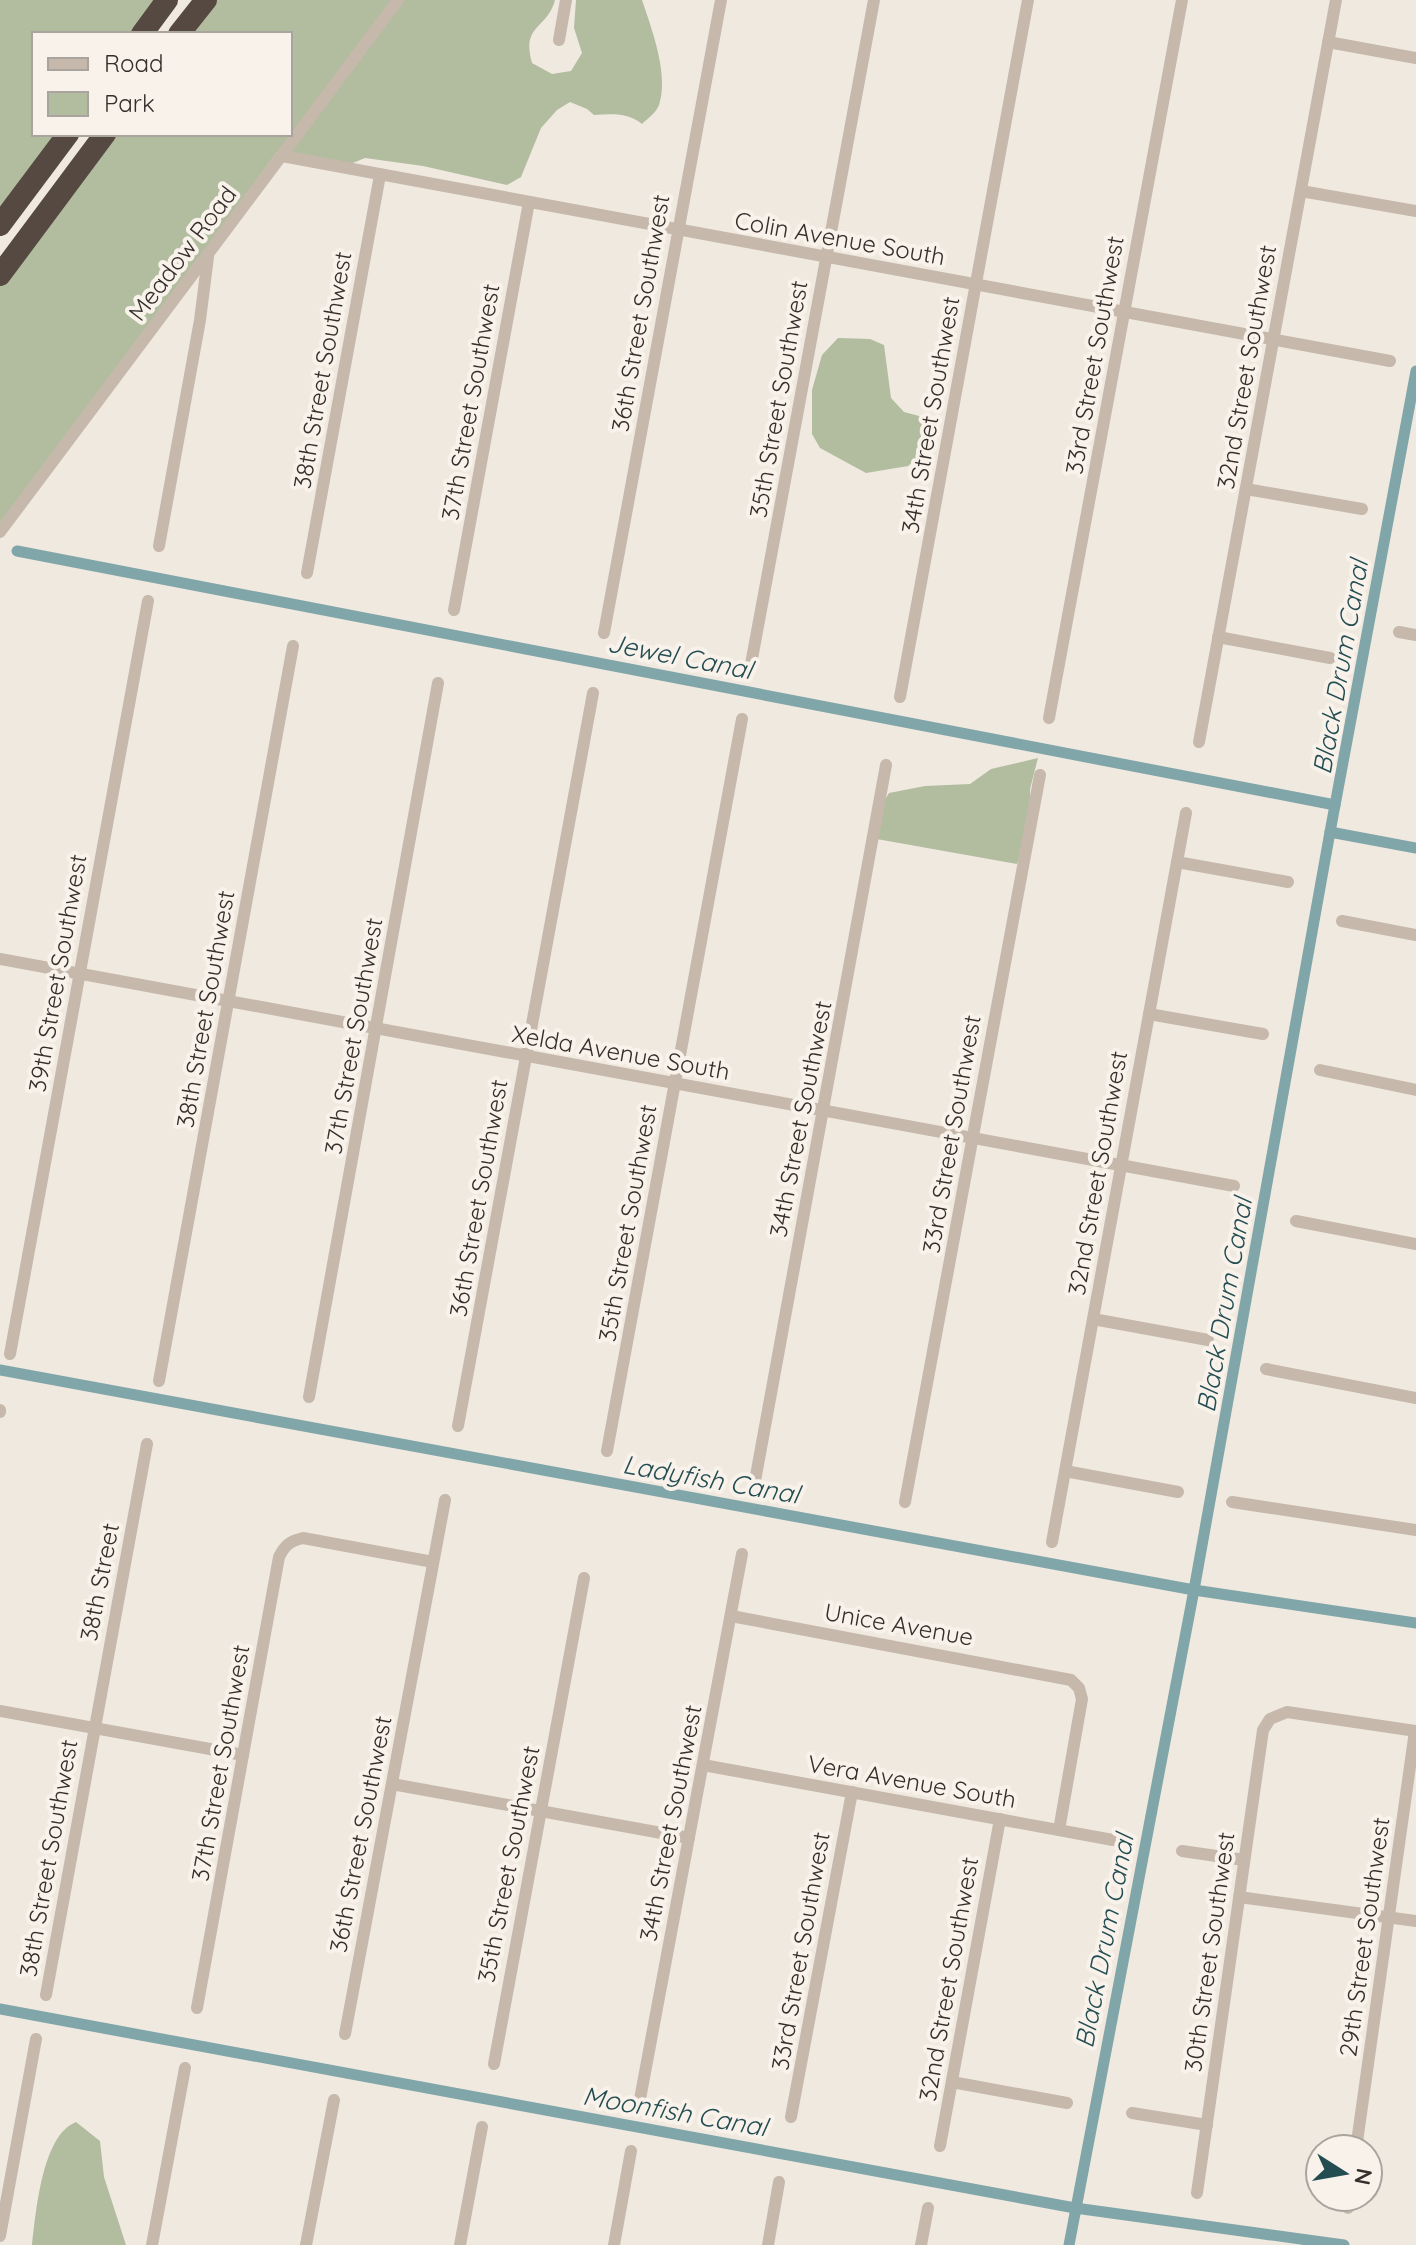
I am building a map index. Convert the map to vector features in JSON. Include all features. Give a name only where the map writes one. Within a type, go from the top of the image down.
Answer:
[{"type":"highway","points":[[143,32],[167,0]]},
{"type":"highway","points":[[165,32],[184,0]]},
{"type":"highway","points":[[181,32],[206,0]]},
{"type":"highway","points":[[0,225],[67,136]]},
{"type":"highway","points":[[30,235],[36,208],[91,136]]},
{"type":"highway","points":[[0,275],[104,136]]},
{"type":"street","name":"Meadow Road","points":[[0,532],[398,0]]},
{"type":"street","points":[[559,40],[566,0]]},
{"type":"street","name":"36th Street Southwest","points":[[604,633],[721,0]]},
{"type":"street","name":"35th Street Southwest","points":[[751,664],[874,0]]},
{"type":"street","name":"34th Street Southwest","points":[[900,697],[1028,0]]},
{"type":"street","name":"33rd Street Southwest","points":[[1049,718],[1182,0]]},
{"type":"street","name":"32nd Street Southwest","points":[[1199,742],[1336,0]]},
{"type":"street","points":[[1328,42],[1416,58]]},
{"type":"street","name":"Colin Avenue South","points":[[282,156],[1390,361]]},
{"type":"street","name":"38th Street Southwest","points":[[307,573],[380,175]]},
{"type":"street","points":[[1301,191],[1416,211]]},
{"type":"street","name":"37th Street Southwest","points":[[454,610],[529,202]]},
{"type":"street","points":[[159,546],[209,254]]},
{"type":"street","points":[[1246,489],[1362,509]]},
{"type":"street","name":"39th Street Southwest","points":[[10,1354],[148,601]]},
{"type":"street","points":[[1399,632],[1416,635]]},
{"type":"street","points":[[1218,637],[1330,658]]},
{"type":"street","name":"38th Street Southwest","points":[[159,1381],[293,646]]},
{"type":"street","name":"37th Street Southwest","points":[[309,1397],[438,683]]},
{"type":"street","name":"36th Street Southwest","points":[[458,1426],[593,693]]},
{"type":"street","name":"35th Street Southwest","points":[[607,1451],[742,719]]},
{"type":"street","name":"34th Street Southwest","points":[[755,1481],[886,765]]},
{"type":"street","name":"33rd Street Southwest","points":[[905,1502],[1040,775]]},
{"type":"street","name":"32nd Street Southwest","points":[[1052,1542],[1186,813]]},
{"type":"street","points":[[1177,862],[1288,882]]},
{"type":"street","points":[[1342,921],[1416,935]]},
{"type":"street","name":"Xelda Avenue South","points":[[0,959],[1234,1186]]},
{"type":"street","points":[[1149,1014],[1263,1034]]},
{"type":"street","points":[[1320,1070],[1416,1090]]},
{"type":"street","points":[[1296,1221],[1416,1244]]},
{"type":"street","points":[[1093,1319],[1208,1340]]},
{"type":"street","points":[[1266,1369],[1416,1398]]},
{"type":"street","name":"38th Street","points":[[95,1728],[147,1444]]},
{"type":"street","points":[[1065,1471],[1178,1492]]},
{"type":"street","name":"36th Street Southwest","points":[[345,2034],[445,1500]]},
{"type":"street","points":[[1232,1502],[1416,1530]]},
{"type":"street","name":"37th Street Southwest","points":[[197,2008],[279,1557],[284,1547],[303,1538],[433,1562]]},
{"type":"street","name":"34th Street Southwest","points":[[640,2099],[742,1554]]},
{"type":"street","name":"35th Street Southwest","points":[[494,2064],[584,1578]]},
{"type":"street","name":"Unice Avenue","points":[[731,1616],[1071,1680],[1079,1688],[1082,1699],[1059,1830]]},
{"type":"street","points":[[0,1711],[243,1755]]},
{"type":"street","name":"30th Street Southwest","points":[[1197,2193],[1263,1730],[1270,1719],[1287,1712],[1416,1731]]},
{"type":"street","name":"38th Street Southwest","points":[[46,1995],[95,1728]]},
{"type":"street","name":"29th Street Southwest","points":[[1358,2133],[1416,1731]]},
{"type":"street","name":"Vera Avenue South","points":[[703,1765],[1113,1840]]},
{"type":"street","points":[[392,1784],[689,1838]]},
{"type":"street","name":"33rd Street Southwest","points":[[791,2117],[852,1792]]},
{"type":"street","name":"32nd Street Southwest","points":[[940,2146],[1000,1819]]},
{"type":"street","points":[[1182,1851],[1244,1860]]},
{"type":"street","points":[[1239,1897],[1416,1921]]},
{"type":"street","points":[[0,2236],[36,2039]]},
{"type":"street","points":[[152,2245],[185,2068]]},
{"type":"street","points":[[952,2082],[1067,2103]]},
{"type":"street","points":[[306,2245],[334,2100]]},
{"type":"street","points":[[1132,2113],[1207,2125]]},
{"type":"street","points":[[460,2245],[482,2127]]},
{"type":"street","points":[[614,2245],[631,2151]]},
{"type":"street","points":[[768,2245],[779,2182]]},
{"type":"street","points":[[921,2245],[928,2208]]},
{"type":"green space","points":[[0,0],[160,0],[136,32],[32,32],[32,136],[59,136],[0,215]]},
{"type":"green space","points":[[214,0],[555,0],[530,41],[532,63],[552,74],[571,71],[582,53],[574,28],[576,0],[642,0],[661,66],[662,93],[654,113],[642,124],[625,116],[594,115],[570,102],[557,110],[541,128],[521,177],[507,185],[423,166],[365,158],[343,167],[277,152],[0,529],[0,285],[111,136],[292,136],[292,32],[188,32]]},
{"type":"green space","points":[[838,338],[870,339],[884,345],[891,398],[904,412],[923,417],[919,456],[908,466],[866,473],[820,448],[812,434],[812,390],[822,355]]},
{"type":"green space","points":[[1038,758],[1030,789],[1031,822],[1017,864],[871,838],[873,820],[889,793],[925,786],[970,784],[991,769]]},
{"type":"green space","points":[[76,2122],[100,2141],[104,2177],[126,2245],[32,2245],[48,2158],[55,2142]]},
{"type":"waterway","name":"Black Drum Canal","points":[[1069,2245],[1194,1590],[1416,371]]},
{"type":"waterway","name":"Jewel Canal","points":[[17,551],[1335,805]]},
{"type":"waterway","name":"Jewel Canal","points":[[1330,832],[1416,848]]},
{"type":"waterway","name":"Ladyfish Canal","points":[[0,1370],[1194,1590],[1416,1623]]},
{"type":"waterway","name":"Moonfish Canal","points":[[0,2009],[1075,2208],[1344,2245]]}]
